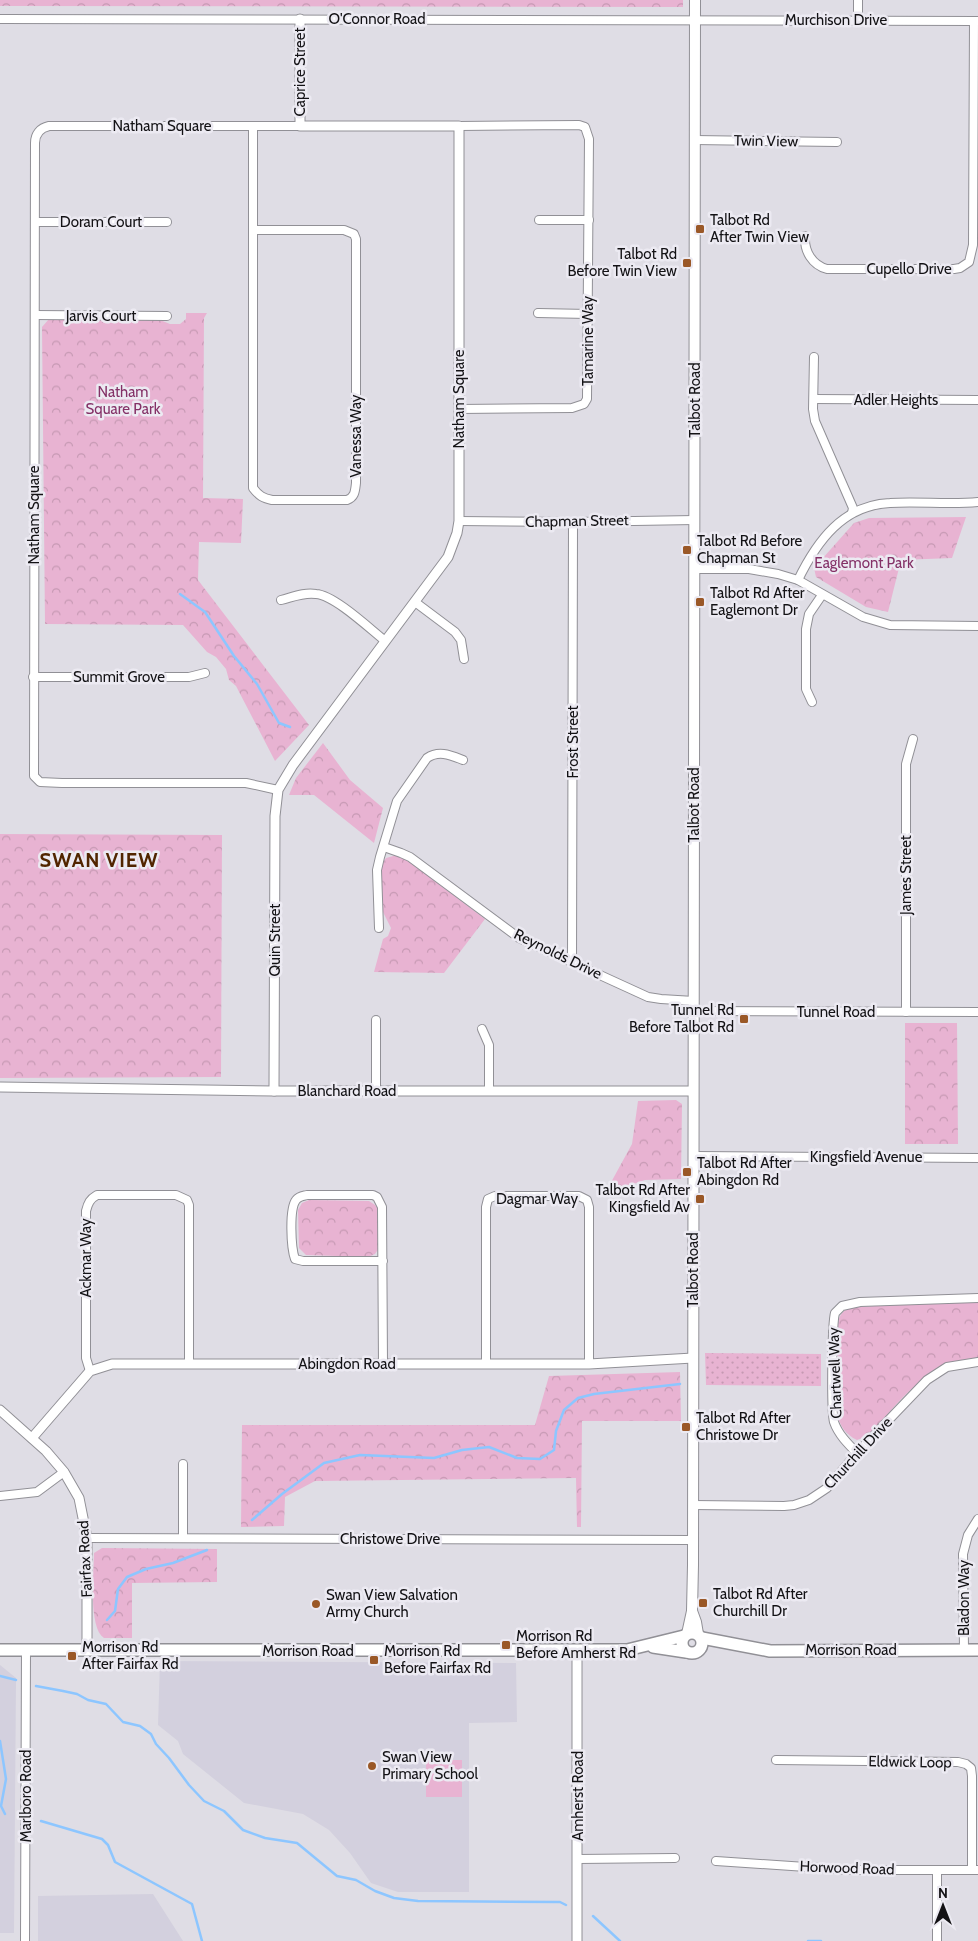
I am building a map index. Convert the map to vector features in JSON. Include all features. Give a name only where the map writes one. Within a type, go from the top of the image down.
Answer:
[{"type":"main road","name":"Talbot Road","points":[[694,1638],[692,1540],[695,0]]},
{"type":"main road","name":"Morrison Road","points":[[646,1647],[664,1647],[686,1652],[682,1644],[694,1638]]},
{"type":"main road","name":"Morrison Road","points":[[0,1650],[577,1651],[627,1650],[694,1638],[770,1651],[978,1650]]},
{"type":"street","points":[[858,0],[858,20]]},
{"type":"street","name":"O'Connor Road","points":[[0,19],[695,19]]},
{"type":"street","name":"Caprice Street","points":[[300,19],[300,126]]},
{"type":"street","name":"Murchison Drive","points":[[695,19],[976,20]]},
{"type":"street","name":"Cupello Drive","points":[[805,236],[806,248],[815,264],[827,269],[954,269],[960,268],[969,262],[973,245],[976,20]]},
{"type":"street","name":"Tamarine Way","points":[[459,126],[579,125],[585,128],[589,138],[589,392],[584,404],[572,408],[459,409]]},
{"type":"street","name":"Vanessa Way","points":[[253,126],[253,230],[253,488],[258,495],[272,500],[347,500],[354,495],[356,483],[356,238],[350,231],[344,230],[253,230]]},
{"type":"street","name":"Natham Square","points":[[300,126],[459,126],[459,521],[457,533],[448,557],[384,640],[293,765],[278,790],[246,783],[40,782],[36,780],[34,771],[35,138],[40,129],[44,127],[300,126]]},
{"type":"street","name":"Twin View","points":[[695,140],[837,142]]},
{"type":"street","points":[[539,220],[589,220]]},
{"type":"street","name":"Doram Court","points":[[35,222],[167,222]]},
{"type":"street","points":[[538,313],[588,314]]},
{"type":"street","name":"Jarvis Court","points":[[35,315],[167,316]]},
{"type":"street","points":[[814,357],[813,409],[815,421],[853,508],[852,513]]},
{"type":"street","name":"Adler Heights","points":[[814,399],[978,400]]},
{"type":"street","points":[[798,580],[809,558],[825,535],[852,513],[868,506],[889,502],[978,502]]},
{"type":"street","name":"Chapman Street","points":[[459,521],[695,520]]},
{"type":"street","name":"Frost Street","points":[[572,963],[573,522]]},
{"type":"street","points":[[694,569],[749,569],[778,574],[798,580],[863,617],[890,625],[978,626]]},
{"type":"street","points":[[281,600],[302,594],[323,595],[384,640]]},
{"type":"street","points":[[812,702],[806,689],[806,629],[809,614],[822,595]]},
{"type":"street","points":[[415,602],[455,632],[461,640],[464,659]]},
{"type":"street","name":"Summit Grove","points":[[34,677],[189,677],[205,673]]},
{"type":"street","name":"James Street","points":[[906,1012],[906,764],[913,739]]},
{"type":"street","points":[[379,928],[377,870],[397,801],[427,758],[432,754],[439,753],[463,760]]},
{"type":"street","name":"Quin Street","points":[[274,1091],[275,816],[278,790]]},
{"type":"street","name":"Reynolds Drive","points":[[384,848],[402,852],[519,938],[648,997],[694,1006]]},
{"type":"street","name":"Tunnel Road","points":[[694,1006],[906,1012],[978,1012]]},
{"type":"street","points":[[376,1020],[376,1091]]},
{"type":"street","points":[[482,1029],[489,1045],[489,1091]]},
{"type":"street","name":"Blanchard Road","points":[[0,1087],[274,1091],[693,1091]]},
{"type":"street","name":"Kingsfield Avenue","points":[[694,1156],[978,1158]]},
{"type":"street","name":"Ackmar Way","points":[[90,1371],[86,1358],[86,1211],[88,1204],[96,1196],[176,1195],[187,1200],[189,1205],[189,1364]]},
{"type":"street","points":[[382,1261],[303,1261],[295,1259],[292,1252],[292,1207],[296,1200],[300,1196],[307,1195],[373,1195],[377,1197],[382,1207],[383,1364]]},
{"type":"street","name":"Dagmar Way","points":[[486,1364],[486,1207],[488,1199],[495,1196],[579,1196],[587,1200],[590,1207],[589,1364]]},
{"type":"street","name":"Chartwell Way","points":[[857,1453],[841,1436],[834,1422],[835,1312],[842,1306],[850,1303],[978,1298]]},
{"type":"street","name":"Abingdon Road","points":[[90,1371],[112,1364],[589,1364],[693,1358]]},
{"type":"street","name":"Churchill Drive","points":[[693,1505],[784,1506],[802,1503],[817,1496],[827,1488],[857,1453],[927,1380],[948,1367],[978,1362]]},
{"type":"street","points":[[32,1438],[90,1371]]},
{"type":"street","name":"Fairfax Road","points":[[0,1410],[32,1438],[64,1472],[79,1498],[87,1538],[87,1650]]},
{"type":"street","points":[[182,1538],[183,1464]]},
{"type":"street","points":[[0,1496],[37,1492],[64,1472]]},
{"type":"street","name":"Bladon Way","points":[[964,1650],[963,1554],[968,1535],[978,1519]]},
{"type":"street","name":"Christowe Drive","points":[[87,1538],[692,1540]]},
{"type":"street","name":"Marlboro Road","points":[[26,1650],[26,1941]]},
{"type":"street","name":"Amherst Road","points":[[577,1651],[577,1941]]},
{"type":"street","name":"Eldwick Loop","points":[[776,1760],[958,1762],[966,1764],[971,1768],[972,1776],[975,1870]]},
{"type":"street","points":[[578,1859],[675,1858]]},
{"type":"street","name":"Horwood Road","points":[[716,1861],[850,1870],[975,1870]]},
{"type":"street","points":[[937,1871],[937,1941]]},
{"type":"shaded area","name":"Swan View Primary School","points":[[160,1661],[516,1663],[517,1722],[469,1723],[469,1892],[398,1892],[371,1883],[350,1853],[329,1830],[303,1814],[244,1803],[183,1754],[178,1741],[158,1725]]},
{"type":"shaded area","points":[[0,1665],[16,1678],[14,1933],[0,1933]]},
{"type":"shaded area","points":[[153,1894],[183,1941],[38,1941],[38,1896]]},
{"type":"green space","points":[[0,0],[683,0],[683,7],[0,6]]},
{"type":"green space","name":"Natham Square Park","points":[[186,313],[207,313],[204,318],[203,498],[243,499],[241,543],[199,542],[198,580],[309,725],[275,761],[236,686],[229,680],[226,669],[216,657],[207,652],[183,625],[45,624],[42,327],[49,319],[155,318],[170,324],[180,324],[186,319]]},
{"type":"green space","name":"Eaglemont Park","points":[[966,517],[952,558],[901,560],[888,612],[866,607],[816,577],[814,568],[854,523],[869,518]]},
{"type":"green space","points":[[323,743],[350,780],[383,808],[374,843],[314,795],[289,795],[296,778]]},
{"type":"green space","points":[[0,834],[222,835],[221,1077],[0,1078]]},
{"type":"green space","points":[[397,855],[408,861],[485,919],[444,973],[374,972],[383,939],[388,936],[391,928],[381,908],[382,864],[386,858]]},
{"type":"green space","points":[[905,1023],[957,1023],[958,1144],[905,1144]]},
{"type":"green space","points":[[676,1100],[682,1104],[681,1179],[645,1180],[607,1193],[632,1144],[638,1101]]},
{"type":"green space","points":[[309,1200],[369,1201],[375,1205],[379,1210],[379,1248],[375,1254],[368,1257],[306,1255],[299,1248],[298,1210],[302,1203]]},
{"type":"green space","points":[[978,1301],[978,1358],[960,1360],[929,1374],[903,1397],[868,1436],[857,1440],[846,1432],[839,1422],[837,1413],[838,1324],[843,1312],[854,1307]]},
{"type":"green space","points":[[705,1353],[821,1354],[821,1386],[706,1385]]},
{"type":"green space","points":[[680,1372],[681,1421],[582,1421],[581,1527],[577,1527],[576,1478],[315,1481],[285,1497],[284,1526],[241,1527],[242,1425],[535,1425],[549,1376]]},
{"type":"green space","points":[[102,1548],[217,1549],[217,1582],[132,1583],[132,1638],[104,1638],[99,1632],[96,1623],[93,1598],[94,1553]]},
{"type":"green space","points":[[426,1760],[462,1760],[462,1797],[426,1797]]},
{"type":"waterway","points":[[180,594],[205,612],[234,656],[257,684],[279,723],[290,727]]},
{"type":"waterway","points":[[252,1520],[282,1494],[324,1463],[360,1455],[434,1458],[462,1450],[489,1447],[517,1458],[540,1459],[554,1450],[556,1431],[564,1410],[578,1398],[594,1394],[680,1384]]},
{"type":"waterway","points":[[107,1620],[115,1611],[118,1589],[127,1577],[146,1569],[173,1563],[207,1550]]},
{"type":"waterway","points":[[0,1676],[16,1680]]},
{"type":"waterway","points":[[36,1686],[77,1694],[88,1700],[106,1704],[123,1722],[140,1726],[151,1734],[156,1744],[204,1801],[224,1811],[243,1830],[265,1838],[297,1843],[337,1876],[356,1880],[375,1891],[394,1898],[418,1901],[560,1902],[566,1905]]},
{"type":"waterway","points":[[0,1741],[6,1779],[1,1806],[5,1814]]},
{"type":"waterway","points":[[41,1821],[102,1839],[108,1845],[115,1862],[192,1904],[202,1941]]},
{"type":"waterway","points":[[593,1916],[620,1941]]},
{"type":"waterway","points":[[808,1941],[821,1941]]},
{"type":"place","name":"Talbot Rd After Twin View","points":[[700,229]]},
{"type":"place","name":"Talbot Rd Before Twin View","points":[[687,263]]},
{"type":"place","name":"Talbot Rd Before Chapman St","points":[[687,550]]},
{"type":"place","name":"Talbot Rd After Eaglemont Dr","points":[[700,602]]},
{"type":"place","name":"Tunnel Rd Before Talbot Rd","points":[[744,1019]]},
{"type":"place","name":"Talbot Rd After Abingdon Rd","points":[[687,1172]]},
{"type":"place","name":"Talbot Rd After Kingsfield Av","points":[[700,1199]]},
{"type":"place","name":"Talbot Rd After Christowe Dr","points":[[686,1427]]},
{"type":"place","name":"Talbot Rd After Churchill Dr","points":[[703,1603]]},
{"type":"place","name":"Swan View Salvation Army Church","points":[[316,1604]]},
{"type":"place","name":"Morrison Rd Before Amherst Rd","points":[[506,1645]]},
{"type":"place","name":"Morrison Rd After Fairfax Rd","points":[[72,1656]]},
{"type":"place","name":"Morrison Rd Before Fairfax Rd","points":[[374,1660]]},
{"type":"place","name":"Swan View Primary School","points":[[372,1766]]},
{"type":"district","name":"SWAN VIEW","points":[[99,860]]}]
